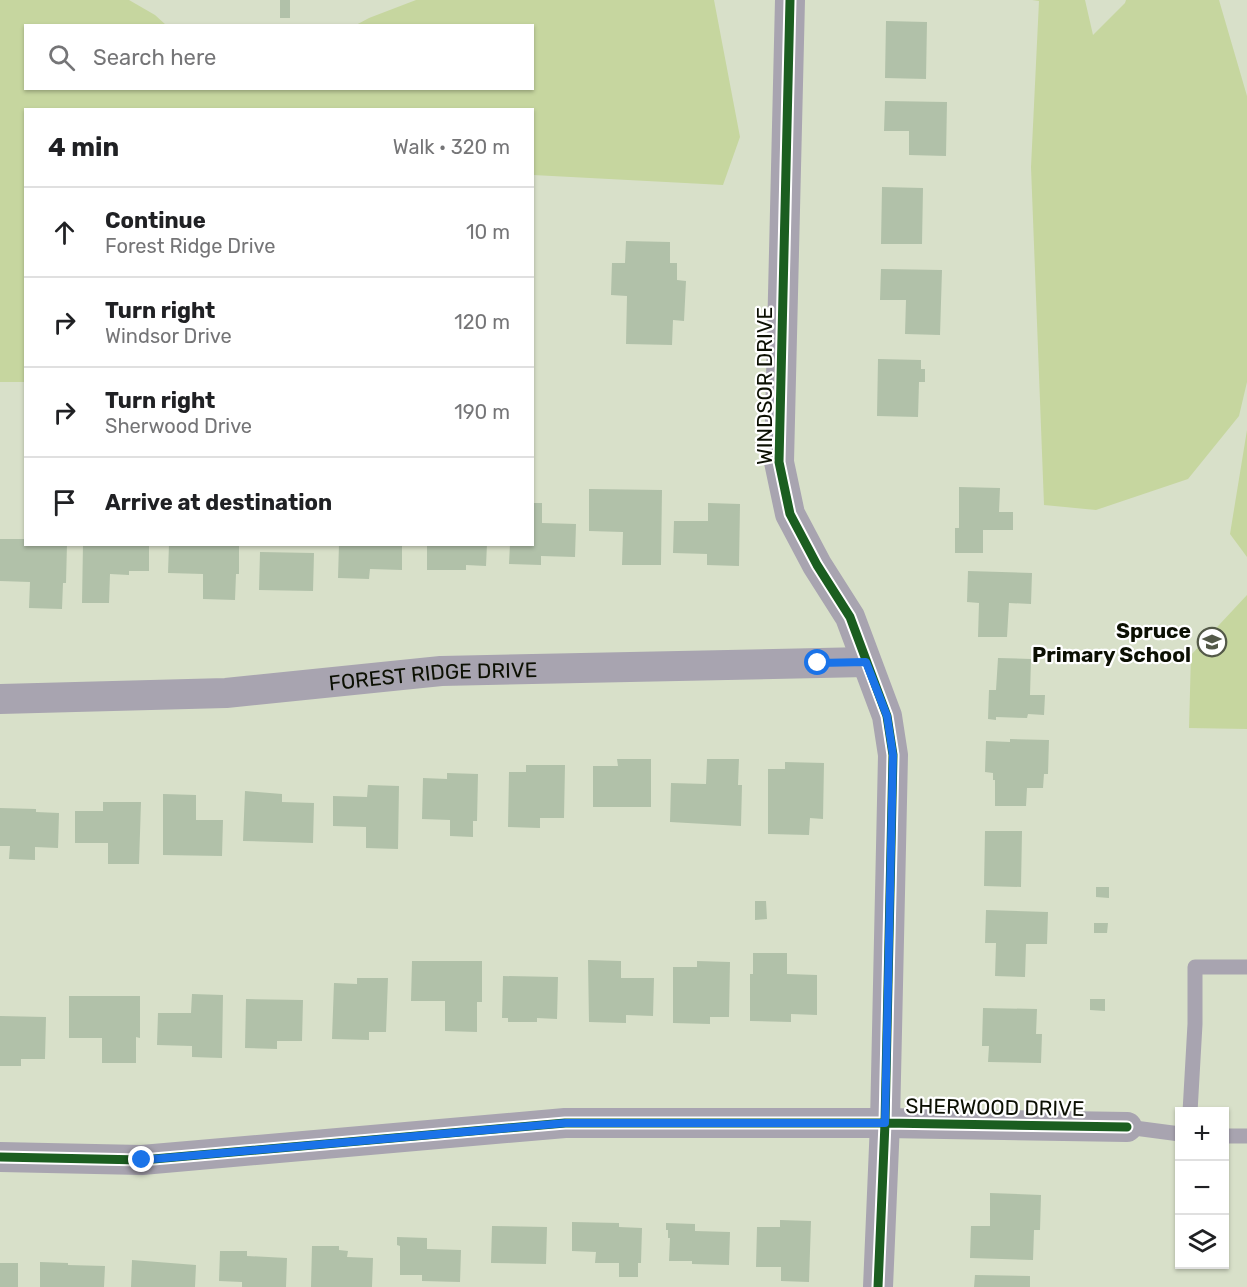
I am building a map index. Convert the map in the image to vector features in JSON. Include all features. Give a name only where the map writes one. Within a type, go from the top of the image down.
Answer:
[{"type":"street","name":"WINDSOR DRIVE","points":[[790,0],[778,462],[790,514],[817,565],[850,617],[887,716],[893,755],[885,1123],[878,1287]]},
{"type":"street","name":"FOREST RIDGE DRIVE","points":[[0,699],[226,693],[441,671],[866,662]]},
{"type":"street","name":"SHERWOOD DRIVE","points":[[0,1157],[142,1160],[566,1123],[885,1123],[1127,1127]]},
{"type":"lane","points":[[1190,1107],[1195,1024],[1195,967],[1247,967]]},
{"type":"lane","points":[[1127,1127],[1175,1133]]},
{"type":"lane","points":[[1229,1136],[1247,1136]]},
{"type":"green space","points":[[0,0],[129,0],[155,15],[165,24],[24,24],[24,90],[534,90],[534,24],[358,24],[416,0],[714,0],[740,137],[723,185],[534,175],[534,108],[24,108],[24,382],[0,382]]},
{"type":"green space","points":[[1032,0],[1085,0],[1093,35],[1126,0],[1219,0],[1247,96],[1247,382],[1239,416],[1188,479],[1096,510],[1044,505],[1031,167],[1039,1]]},
{"type":"green space","points":[[1247,430],[1247,557],[1230,534]]},
{"type":"green space","points":[[1247,595],[1247,729],[1189,728],[1191,655]]},
{"type":"building","points":[[280,0],[290,0],[290,18],[280,18]]},
{"type":"building","points":[[886,21],[927,22],[926,79],[885,78]]},
{"type":"building","points":[[885,101],[947,102],[946,156],[909,155],[909,131],[884,131]]},
{"type":"building","points":[[882,187],[923,188],[922,244],[881,244]]},
{"type":"building","points":[[626,241],[670,242],[670,263],[677,263],[677,280],[686,281],[684,321],[673,320],[672,345],[626,344],[627,296],[611,295],[612,263],[625,263]]},
{"type":"building","points":[[881,269],[942,270],[940,335],[905,334],[906,300],[880,300]]},
{"type":"building","points":[[878,359],[921,360],[921,369],[925,369],[925,382],[919,382],[918,417],[877,416]]},
{"type":"building","points":[[959,487],[1000,488],[999,512],[1013,512],[1013,530],[983,530],[983,553],[955,553],[955,528],[959,528]]},
{"type":"building","points":[[589,489],[662,490],[661,565],[622,565],[623,532],[589,531]]},
{"type":"building","points":[[534,503],[542,503],[542,523],[576,524],[575,557],[541,556],[541,565],[509,564],[510,546],[534,546]]},
{"type":"building","points":[[708,503],[740,504],[739,566],[707,565],[707,554],[673,553],[674,521],[708,521]]},
{"type":"building","points":[[0,539],[24,539],[24,546],[67,546],[66,583],[63,583],[62,609],[29,608],[30,582],[0,581]]},
{"type":"building","points":[[83,546],[149,546],[149,571],[129,571],[129,575],[110,574],[109,603],[82,603]]},
{"type":"building","points":[[169,546],[239,546],[239,574],[236,574],[235,600],[203,599],[203,574],[168,573]]},
{"type":"building","points":[[339,546],[402,546],[402,570],[370,569],[369,579],[338,578]]},
{"type":"building","points":[[427,546],[487,546],[486,566],[466,565],[466,570],[427,570]]},
{"type":"building","points":[[260,552],[314,553],[313,591],[259,590]]},
{"type":"building","points":[[968,571],[1032,573],[1031,604],[1009,603],[1007,637],[978,637],[979,603],[967,602]]},
{"type":"building","points":[[998,658],[1031,659],[1030,695],[1045,695],[1044,715],[1028,714],[1027,718],[988,719],[989,690],[996,690]]},
{"type":"building","points":[[1010,739],[1049,740],[1048,774],[1044,774],[1043,788],[1027,788],[1026,806],[995,806],[993,773],[985,772],[986,741],[1010,742]]},
{"type":"building","points":[[617,759],[651,759],[651,807],[593,807],[593,766],[618,766]]},
{"type":"building","points":[[707,759],[739,759],[738,785],[742,785],[741,826],[670,822],[671,783],[706,784]]},
{"type":"building","points":[[785,762],[824,763],[823,819],[810,818],[809,835],[768,834],[768,769],[785,769]]},
{"type":"building","points":[[526,765],[565,765],[564,818],[540,818],[540,828],[508,827],[509,772],[526,772]]},
{"type":"building","points":[[447,773],[478,774],[477,821],[473,821],[473,837],[450,836],[450,820],[422,819],[423,778],[447,779]]},
{"type":"building","points":[[368,785],[399,786],[398,849],[366,848],[366,827],[333,826],[333,796],[367,797]]},
{"type":"building","points":[[245,791],[282,794],[282,802],[314,803],[313,843],[243,841]]},
{"type":"building","points":[[163,794],[196,795],[196,820],[223,820],[222,856],[163,855]]},
{"type":"building","points":[[103,802],[141,802],[139,864],[108,864],[108,843],[75,843],[75,811],[103,811]]},
{"type":"building","points":[[0,808],[36,809],[36,812],[59,813],[58,848],[35,847],[35,860],[9,859],[10,846],[0,846]]},
{"type":"building","points":[[985,831],[1022,831],[1021,887],[984,886]]},
{"type":"building","points":[[1096,887],[1109,887],[1109,898],[1096,897]]},
{"type":"building","points":[[755,901],[766,901],[767,919],[755,920]]},
{"type":"building","points":[[986,910],[1048,912],[1047,944],[1026,944],[1025,977],[995,976],[996,943],[985,943]]},
{"type":"building","points":[[1094,923],[1108,923],[1107,933],[1094,933]]},
{"type":"building","points":[[753,953],[787,953],[787,974],[817,975],[817,1015],[791,1014],[791,1022],[750,1021],[750,974],[753,974]]},
{"type":"building","points":[[588,960],[621,961],[621,978],[654,978],[653,1016],[626,1015],[626,1023],[589,1022]]},
{"type":"building","points":[[412,961],[482,961],[482,1002],[477,1002],[477,1032],[445,1031],[445,1001],[411,1001]]},
{"type":"building","points":[[697,961],[730,962],[729,1017],[710,1017],[710,1024],[673,1023],[673,967],[697,967]]},
{"type":"building","points":[[503,976],[558,977],[557,1019],[537,1018],[537,1022],[508,1022],[508,1018],[502,1018]]},
{"type":"building","points":[[357,978],[388,978],[386,1032],[369,1032],[369,1040],[332,1039],[334,983],[357,984]]},
{"type":"building","points":[[192,994],[223,995],[222,1058],[192,1057],[192,1046],[157,1045],[158,1013],[191,1013]]},
{"type":"building","points":[[69,996],[140,996],[140,1038],[136,1037],[136,1063],[102,1063],[102,1038],[69,1038]]},
{"type":"building","points":[[246,999],[303,1000],[302,1041],[277,1041],[277,1049],[245,1048]]},
{"type":"building","points":[[1090,999],[1105,999],[1105,1011],[1090,1010]]},
{"type":"building","points":[[983,1008],[1037,1009],[1036,1034],[1042,1034],[1041,1063],[988,1062],[989,1046],[982,1046]]},
{"type":"building","points":[[0,1016],[46,1017],[45,1059],[21,1059],[21,1066],[0,1066]]},
{"type":"building","points":[[990,1193],[1041,1195],[1040,1230],[1034,1230],[1033,1260],[970,1258],[971,1226],[990,1226]]},
{"type":"building","points":[[780,1220],[811,1221],[809,1282],[781,1281],[781,1267],[756,1267],[757,1227],[780,1227]]},
{"type":"building","points":[[572,1222],[619,1223],[619,1227],[642,1228],[641,1263],[638,1263],[638,1277],[619,1277],[619,1263],[595,1263],[596,1252],[572,1251]]},
{"type":"building","points":[[666,1223],[695,1224],[695,1231],[730,1232],[729,1265],[669,1261],[670,1238],[668,1238]]},
{"type":"building","points":[[492,1226],[547,1227],[546,1264],[491,1263]]},
{"type":"building","points":[[397,1237],[427,1238],[427,1249],[461,1250],[460,1282],[422,1281],[422,1275],[400,1275],[400,1246],[397,1245]]},
{"type":"building","points":[[312,1246],[339,1246],[339,1250],[348,1251],[347,1257],[373,1258],[372,1287],[311,1287]]},
{"type":"building","points":[[220,1251],[247,1251],[247,1256],[287,1258],[286,1287],[242,1287],[242,1282],[219,1281]]},
{"type":"building","points":[[132,1260],[196,1265],[195,1287],[131,1287]]},
{"type":"building","points":[[40,1262],[105,1266],[104,1287],[40,1287]]},
{"type":"building","points":[[0,1263],[18,1263],[18,1287],[0,1287]]},
{"type":"building","points":[[975,1275],[1030,1276],[1030,1287],[974,1287]]},
{"type":"cycle path","points":[[790,0],[779,462],[790,514],[817,565],[850,617],[887,716],[893,755],[885,1123],[878,1287]]},
{"type":"cycle path","points":[[0,1157],[142,1160],[565,1123],[885,1123],[1127,1127]]},
{"type":"place","name":"Spruce Primary School","points":[[1212,642]]},
{"type":"route","points":[[142,1160],[566,1123],[885,1123],[893,755],[887,716],[866,662],[818,663]]}]
